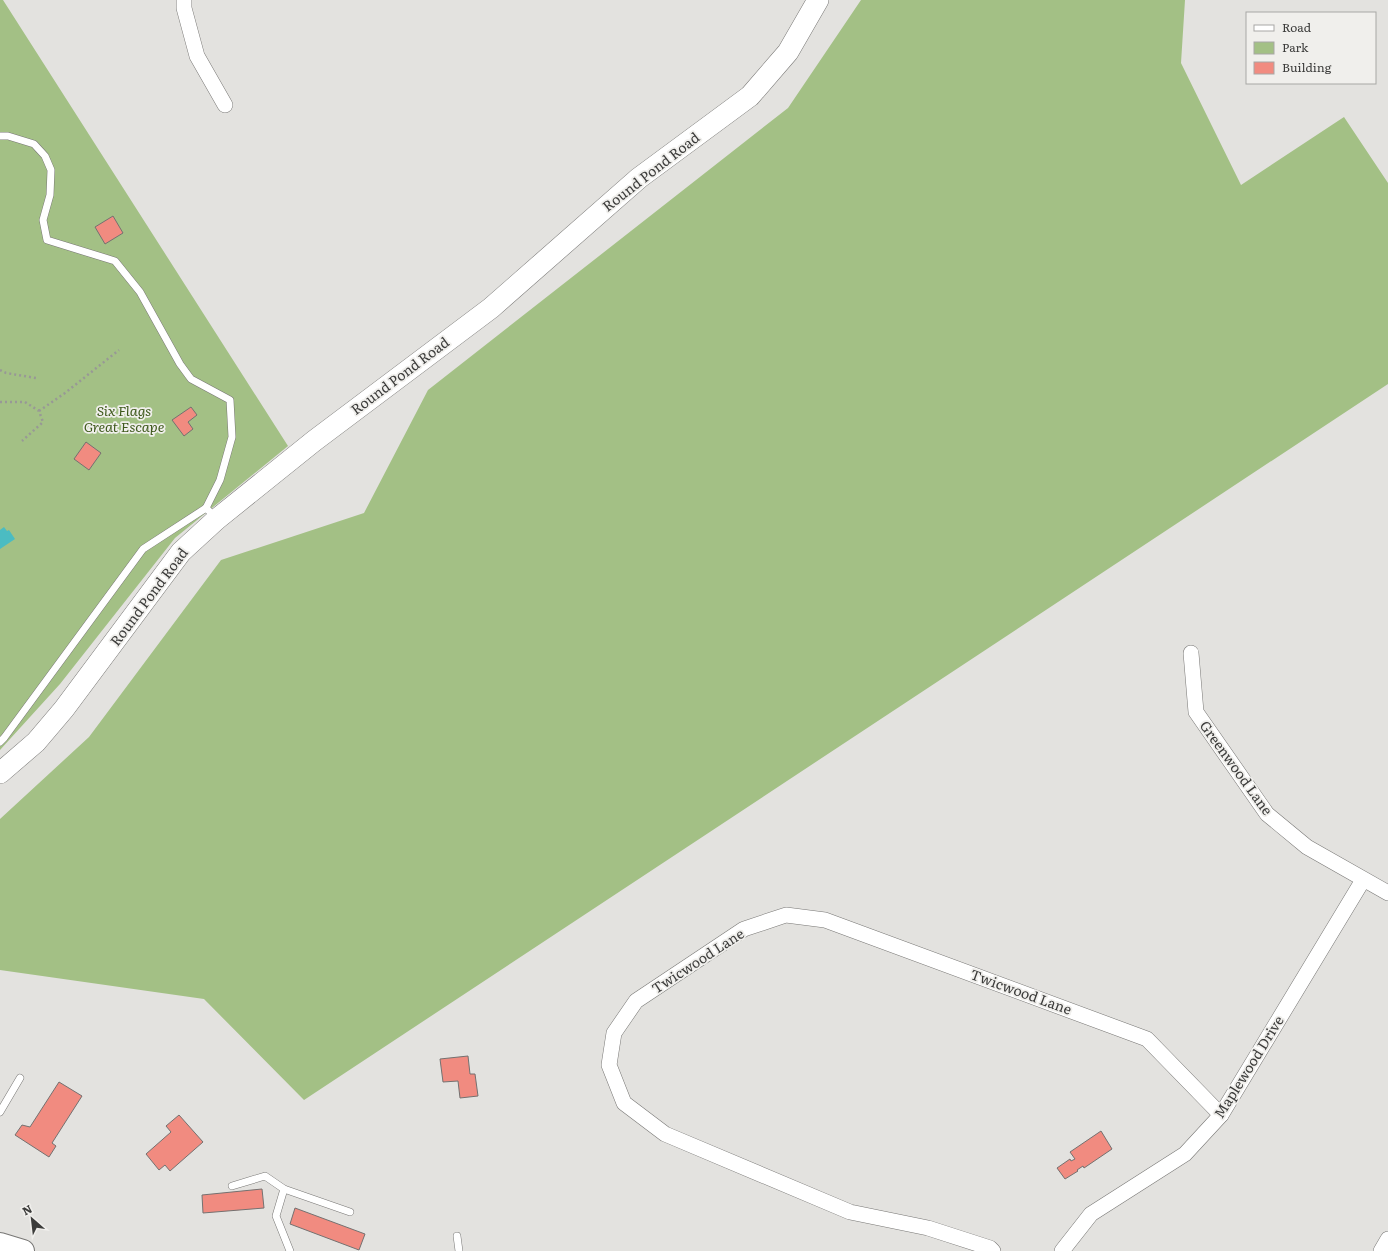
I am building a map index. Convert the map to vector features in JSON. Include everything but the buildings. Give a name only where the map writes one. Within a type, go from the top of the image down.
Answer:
[{"type":"main road","points":[[0,1244],[23,1251]]},
{"type":"street","points":[[184,0],[184,8],[197,56],[225,104]]},
{"type":"street","name":"Round Pond Road","points":[[0,773],[36,742],[64,709],[211,514],[314,441],[491,308],[638,178],[750,96],[788,52],[818,0]]},
{"type":"street","name":"Greenwood Lane","points":[[1191,653],[1196,712],[1267,814],[1306,846],[1388,893]]},
{"type":"street","name":"Maplewood Drive","points":[[1062,1251],[1091,1214],[1185,1154],[1221,1115],[1363,880]]},
{"type":"street","name":"Twicwood Lane","points":[[993,1251],[990,1248],[928,1228],[850,1212],[665,1134],[624,1103],[608,1065],[614,1033],[636,1001],[744,929],[786,915],[825,920],[1147,1039],[1221,1115]]},
{"type":"street","points":[[1381,1251],[1388,1239]]},
{"type":"lane","points":[[0,136],[8,136],[34,144],[45,156],[51,170],[50,195],[43,220],[47,240],[115,261],[140,292],[180,364],[191,379],[230,400],[232,437],[211,514],[142,549],[0,742]]},
{"type":"lane","points":[[0,1112],[20,1078]]},
{"type":"lane","points":[[232,1186],[265,1176],[284,1189],[350,1212]]},
{"type":"lane","points":[[284,1189],[276,1216],[290,1251]]},
{"type":"lane","points":[[458,1236],[459,1251]]},
{"type":"path","points":[[39,410],[64,393],[118,350]]},
{"type":"path","points":[[0,370],[6,373],[36,378]]},
{"type":"path","points":[[0,402],[25,402],[39,410],[43,422],[22,441]]},
{"type":"green space","name":"Six Flags Great Escape","points":[[0,0],[3,0],[288,446],[175,538],[60,684],[0,750]]},
{"type":"green space","points":[[861,0],[1185,0],[1181,63],[1241,185],[1344,117],[1388,183],[1388,384],[304,1100],[204,999],[0,970],[0,819],[89,737],[221,560],[364,513],[428,390],[788,108]]},
{"type":"water","points":[[4,527],[7,531],[9,530],[15,539],[0,549],[0,530]]}]
